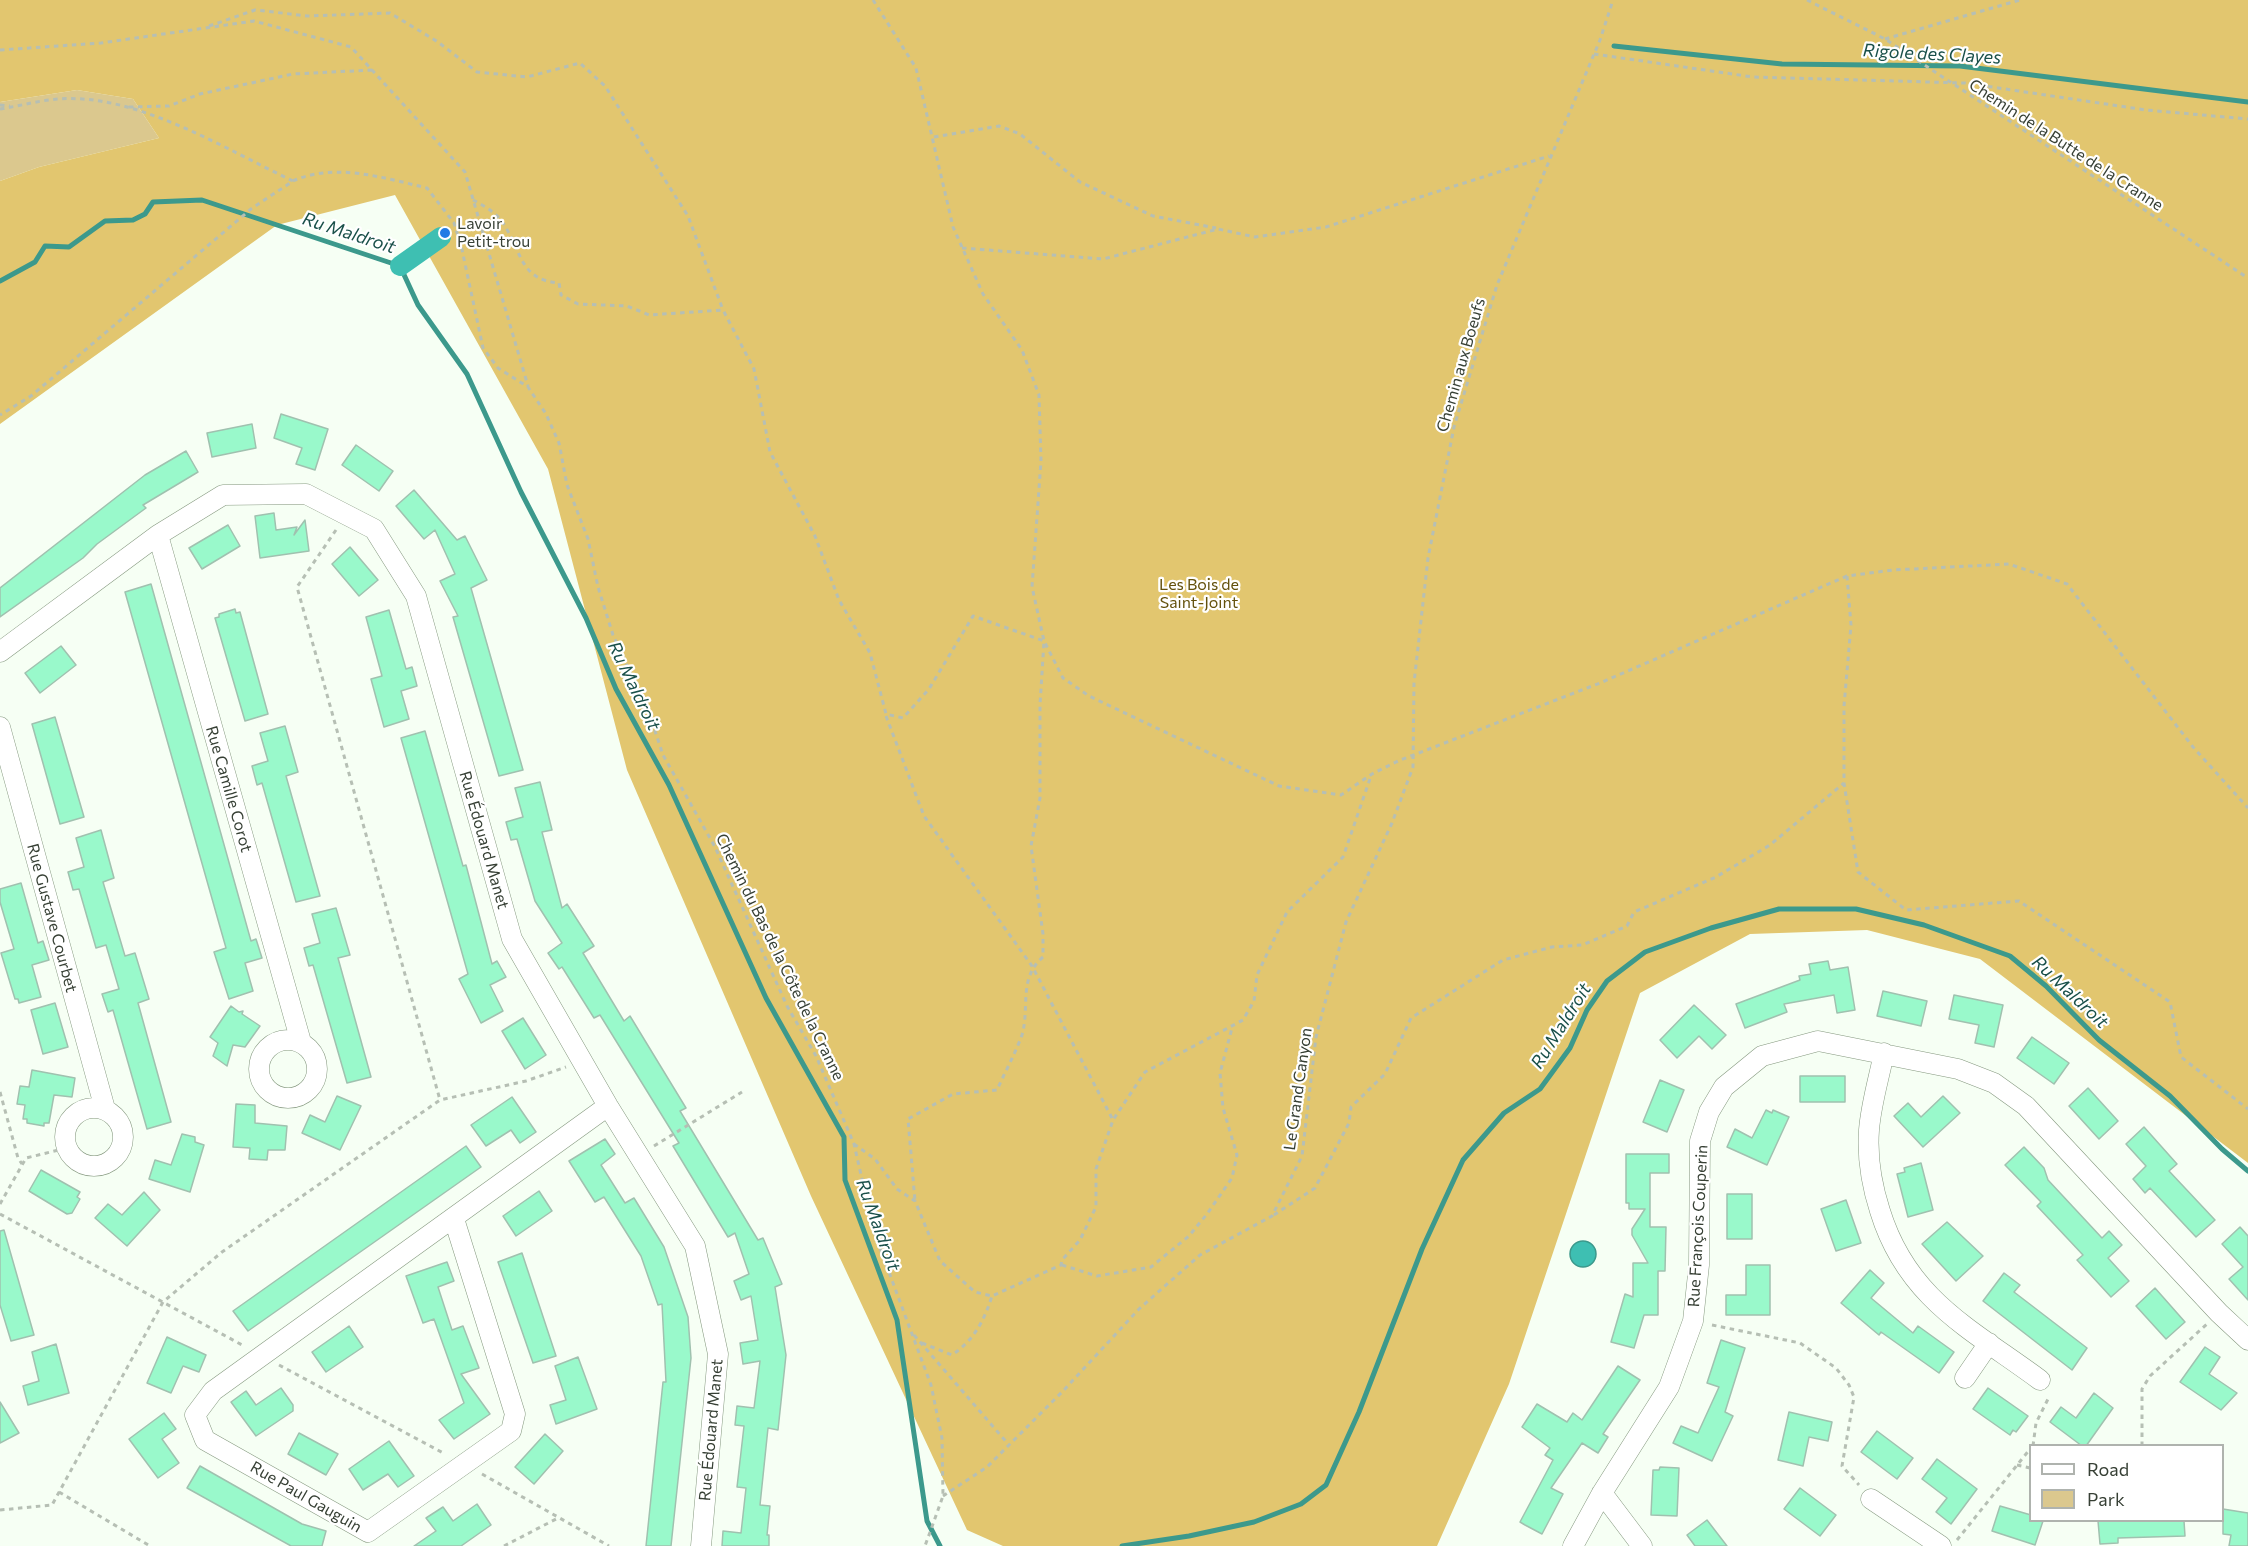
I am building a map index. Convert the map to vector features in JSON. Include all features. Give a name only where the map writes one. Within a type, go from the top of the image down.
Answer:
[{"type":"street","name":"Rue Édouard Manet","points":[[0,652],[158,535],[223,495],[306,494],[374,529],[416,596],[512,939],[608,1106],[695,1246],[718,1354],[701,1546]]},
{"type":"street","name":"Rue Camille Corot","points":[[158,535],[300,1042]]},
{"type":"street","name":"Rue Gustave Courbet","points":[[0,727],[105,1109],[113,1114],[123,1131],[123,1140],[115,1157],[107,1163],[88,1166],[72,1156],[67,1148]]},
{"type":"street","name":"Rue François Couperin","points":[[1573,1546],[1602,1493],[1669,1386],[1693,1321],[1699,1265],[1700,1141],[1709,1112],[1724,1087],[1762,1056],[1818,1041],[1958,1069],[1994,1083],[2026,1106],[2218,1313],[2248,1340]]},
{"type":"street","points":[[1884,1053],[1869,1130],[1872,1185],[1890,1241],[1920,1286],[1948,1314],[2040,1380]]},
{"type":"street","name":"Rue Paul Gauguin","points":[[454,1219],[515,1414],[511,1431],[368,1532],[205,1440],[195,1415],[213,1390],[454,1219],[608,1106]]},
{"type":"street","points":[[67,1148],[66,1129],[77,1113],[95,1108],[105,1109]]},
{"type":"street","points":[[1965,1378],[1989,1342]]},
{"type":"street","points":[[1602,1493],[1642,1546]]},
{"type":"street","points":[[1871,1499],[1941,1546]]},
{"type":"path","points":[[873,0],[916,68],[934,137],[953,227],[983,294],[1022,350],[1039,395],[1041,460],[1032,587],[1044,641],[1063,678],[1089,696],[1279,786],[1341,795],[1372,774],[1413,756],[1600,683],[1847,576],[1893,570],[2009,564],[2067,584],[2193,747],[2248,808]]},
{"type":"path","name":"Chemin aux Boeufs","points":[[1413,756],[1414,683],[1428,558],[1454,427],[1497,285],[1593,54],[1613,0]]},
{"type":"path","name":"Chemin de la Butte de la Cranne","points":[[1807,0],[1885,39],[1947,82],[2248,278]]},
{"type":"path","points":[[1885,39],[2020,0]]},
{"type":"path","points":[[202,29],[255,10],[309,16],[390,14],[438,42],[477,72],[527,77],[580,63],[605,86],[688,216],[723,310],[754,369],[770,452],[815,536],[839,600],[870,653],[886,714],[924,816],[1032,966],[1113,1120]]},
{"type":"path","points":[[0,50],[100,43],[254,21],[351,47],[465,172],[528,387]]},
{"type":"path","points":[[1593,54],[1753,77],[1947,82],[2146,110],[2248,119]]},
{"type":"path","points":[[127,108],[169,106],[200,94],[293,74],[372,70]]},
{"type":"path","points":[[0,107],[60,99],[96,101],[127,108],[171,123],[293,181]]},
{"type":"path","points":[[934,137],[999,126],[1020,134],[1080,182],[1153,216],[1255,237],[1326,227],[1550,156]]},
{"type":"path","name":"Chemin du Bas de la Côte de la Cranne","points":[[0,415],[31,396],[242,220],[251,209],[293,181],[310,174],[340,172],[428,188],[454,223],[483,348],[498,368],[528,387],[546,414],[559,443],[567,485],[588,539],[598,586],[613,635],[650,716],[663,755],[715,847],[787,1006],[816,1056],[854,1144],[874,1232],[931,1385],[942,1438],[943,1496]]},
{"type":"path","points":[[473,200],[488,208],[504,225],[526,270],[547,282],[559,283],[561,295],[578,304],[627,306],[649,315],[723,310]]},
{"type":"path","points":[[962,248],[1103,259],[1218,229]]},
{"type":"path","points":[[346,515],[297,587],[440,1100]]},
{"type":"path","points":[[1847,576],[1851,625],[1844,706],[1844,783],[1858,872],[1906,910],[2019,901],[2170,1002],[2181,1057],[2248,1109]]},
{"type":"path","points":[[886,714],[903,718],[930,689],[973,616],[1044,641]]},
{"type":"path","points":[[1044,641],[1039,735],[1040,798],[1031,846],[1043,934],[1043,957],[1032,966],[1024,997],[1023,1033],[997,1090],[953,1094],[908,1119],[915,1201],[940,1261],[975,1292],[992,1296],[1061,1264],[1080,1240],[1096,1207],[1096,1169],[1113,1120],[1145,1072],[1232,1028],[1243,1020],[1254,1001],[1257,975],[1287,912],[1343,857],[1372,774]]},
{"type":"path","name":"Le Grand Canyon","points":[[1272,1216],[1302,1156],[1316,1037],[1346,922],[1392,823],[1413,767],[1413,756]]},
{"type":"path","points":[[925,1546],[943,1496],[987,1467],[1010,1445],[1139,1308],[1200,1255],[1272,1216],[1315,1188],[1349,1123],[1351,1107],[1385,1074],[1411,1018],[1503,960],[1552,947],[1582,945],[1627,926],[1634,912],[1716,877],[1770,845],[1844,783]]},
{"type":"path","points":[[1061,1264],[1096,1276],[1151,1267],[1189,1236],[1207,1214],[1232,1178],[1237,1155],[1223,1108],[1221,1073],[1232,1028]]},
{"type":"path","points":[[0,1510],[52,1505],[163,1302],[222,1252],[440,1100],[526,1081],[582,1061]]},
{"type":"path","points":[[0,1092],[18,1158],[22,1164]]},
{"type":"path","points":[[638,1154],[742,1092]]},
{"type":"path","points":[[854,1144],[875,1159],[897,1189],[915,1201]]},
{"type":"path","points":[[0,1204],[26,1158],[67,1148]]},
{"type":"path","points":[[0,1214],[464,1464],[609,1546]]},
{"type":"path","points":[[920,1342],[952,1355],[967,1345],[984,1320],[992,1296]]},
{"type":"path","points":[[2142,1444],[2142,1389],[2150,1376],[2218,1313]]},
{"type":"path","points":[[1693,1321],[1800,1343],[1836,1368],[1849,1385],[1854,1397],[1842,1466],[1871,1499]]},
{"type":"path","points":[[913,1334],[1010,1445]]},
{"type":"path","points":[[2032,1444],[2036,1423],[2051,1393],[2040,1380]]},
{"type":"path","points":[[1952,1546],[2029,1451]]},
{"type":"path","points":[[2017,1465],[2029,1468]]},
{"type":"path","points":[[59,1492],[150,1546]]},
{"type":"path","points":[[504,1546],[558,1518]]},
{"type":"green space","name":"Les Bois de Saint-Joint","points":[[0,0],[2248,0],[2248,1163],[1980,959],[1867,930],[1750,934],[1640,993],[1509,1384],[1437,1546],[1003,1546],[967,1530],[811,1196],[627,770],[548,469],[395,195],[277,225],[0,424],[0,181],[39,167],[159,138],[133,99],[77,90],[0,102]]},
{"type":"green space","points":[[77,90],[133,99],[159,138],[39,167],[0,181],[0,102]]},
{"type":"water","points":[[1583,1241],[1592,1245],[1596,1254],[1592,1263],[1583,1267],[1574,1263],[1570,1254],[1574,1245]]},
{"type":"building","points":[[281,414],[328,429],[315,470],[296,464],[302,448],[274,438]]},
{"type":"building","points":[[252,424],[256,448],[212,457],[207,433]]},
{"type":"building","points":[[356,445],[393,471],[379,491],[342,465]]},
{"type":"building","points":[[186,451],[198,472],[143,505],[146,508],[97,544],[83,558],[0,617],[0,588],[145,475]]},
{"type":"building","points":[[414,490],[457,540],[465,536],[487,580],[471,588],[523,770],[499,776],[453,617],[458,616],[440,581],[455,574],[435,530],[424,539],[396,506]]},
{"type":"building","points":[[274,513],[276,530],[297,527],[294,535],[305,520],[309,551],[260,558],[255,516]]},
{"type":"building","points":[[228,525],[240,546],[202,569],[189,548]]},
{"type":"building","points":[[350,547],[378,580],[359,596],[332,564]]},
{"type":"building","points":[[151,584],[251,941],[256,939],[262,958],[245,963],[253,991],[229,999],[214,952],[226,948],[125,592]]},
{"type":"building","points":[[235,609],[236,613],[240,612],[268,714],[245,721],[215,618],[219,617],[219,614]]},
{"type":"building","points":[[389,610],[406,669],[412,667],[417,686],[401,691],[409,719],[384,727],[371,679],[382,676],[366,617]]},
{"type":"building","points":[[61,646],[76,665],[40,693],[25,673]]},
{"type":"building","points":[[55,717],[84,817],[60,824],[32,724]]},
{"type":"building","points":[[285,726],[298,772],[286,776],[320,896],[296,902],[262,783],[257,785],[252,766],[268,761],[260,733]]},
{"type":"building","points":[[425,731],[463,866],[466,865],[492,964],[497,961],[506,977],[490,985],[503,1011],[481,1023],[459,979],[468,974],[401,738]]},
{"type":"building","points":[[540,782],[552,830],[542,832],[562,908],[567,904],[594,946],[583,953],[624,1021],[630,1016],[686,1108],[680,1111],[758,1240],[763,1238],[782,1284],[775,1287],[786,1355],[778,1430],[768,1428],[760,1505],[770,1506],[767,1535],[769,1535],[769,1546],[722,1546],[723,1531],[741,1533],[746,1488],[737,1487],[744,1426],[735,1425],[737,1406],[754,1408],[760,1361],[743,1364],[740,1343],[758,1340],[751,1296],[741,1300],[734,1281],[749,1274],[735,1233],[728,1237],[673,1146],[679,1143],[600,1015],[594,1018],[562,967],[559,969],[548,953],[562,943],[535,901],[517,839],[511,840],[506,822],[523,817],[515,788]]},
{"type":"building","points":[[101,830],[114,878],[103,882],[125,956],[135,953],[149,999],[138,1003],[171,1122],[147,1129],[113,1010],[108,1012],[102,994],[119,989],[106,945],[96,948],[79,889],[73,890],[68,872],[84,867],[76,838]]},
{"type":"building","points":[[21,883],[38,943],[43,941],[49,960],[32,965],[41,997],[19,1003],[18,999],[15,999],[1,953],[14,949],[0,902],[0,889]]},
{"type":"building","points":[[336,908],[350,955],[338,958],[371,1077],[347,1083],[313,965],[309,966],[304,948],[320,943],[312,914]]},
{"type":"building","points":[[1828,961],[1830,970],[1848,967],[1855,1010],[1837,1013],[1834,995],[1784,1004],[1787,1012],[1745,1028],[1736,1004],[1800,980],[1799,976],[1811,974],[1809,964]]},
{"type":"building","points":[[1883,991],[1927,1001],[1921,1026],[1877,1016]]},
{"type":"building","points":[[1954,995],[2003,1005],[1994,1047],[1975,1043],[1979,1025],[1949,1019]]},
{"type":"building","points":[[55,1003],[68,1047],[43,1054],[31,1010]]},
{"type":"building","points":[[1694,1005],[1726,1035],[1712,1049],[1699,1036],[1677,1058],[1660,1040]]},
{"type":"building","points":[[231,1006],[239,1012],[243,1011],[242,1014],[260,1026],[245,1047],[233,1045],[227,1066],[213,1056],[218,1043],[210,1037]]},
{"type":"building","points":[[523,1018],[546,1055],[525,1069],[502,1031]]},
{"type":"building","points":[[2032,1037],[2069,1063],[2054,1084],[2017,1058]]},
{"type":"building","points":[[32,1070],[75,1078],[72,1097],[54,1095],[49,1123],[44,1123],[44,1126],[27,1123],[27,1119],[23,1119],[25,1105],[17,1104],[20,1086],[29,1087]]},
{"type":"building","points":[[1800,1076],[1845,1076],[1845,1102],[1800,1102]]},
{"type":"building","points":[[1660,1080],[1684,1090],[1667,1132],[1643,1122]]},
{"type":"building","points":[[2088,1088],[2118,1121],[2099,1139],[2069,1106]]},
{"type":"building","points":[[337,1096],[361,1106],[340,1150],[302,1133],[310,1115],[325,1122]]},
{"type":"building","points":[[1943,1096],[1960,1113],[1923,1147],[1894,1116],[1908,1103],[1921,1117]]},
{"type":"building","points":[[512,1097],[536,1132],[520,1143],[511,1130],[486,1146],[471,1125]]},
{"type":"building","points":[[236,1104],[255,1105],[255,1123],[287,1126],[285,1150],[268,1150],[267,1160],[249,1159],[250,1148],[233,1147]]},
{"type":"building","points":[[1766,1110],[1772,1113],[1773,1110],[1789,1117],[1767,1165],[1727,1147],[1735,1129],[1752,1138]]},
{"type":"building","points":[[2144,1127],[2177,1164],[2169,1171],[2215,1220],[2196,1237],[2150,1188],[2145,1193],[2133,1179],[2146,1166],[2126,1144]]},
{"type":"building","points":[[182,1134],[195,1137],[195,1142],[204,1145],[190,1192],[149,1179],[155,1160],[171,1165]]},
{"type":"building","points":[[605,1139],[615,1154],[601,1165],[625,1203],[634,1198],[664,1247],[688,1317],[691,1358],[671,1546],[646,1546],[663,1382],[666,1382],[662,1304],[658,1305],[641,1256],[604,1197],[595,1202],[569,1161]]},
{"type":"building","points":[[466,1146],[481,1167],[248,1331],[233,1311]]},
{"type":"building","points":[[2024,1147],[2044,1168],[2048,1180],[2102,1238],[2109,1231],[2122,1245],[2108,1258],[2129,1281],[2111,1297],[2077,1260],[2083,1255],[2037,1206],[2041,1202],[2005,1165]]},
{"type":"building","points":[[1626,1154],[1669,1154],[1669,1173],[1650,1173],[1650,1227],[1666,1227],[1665,1271],[1658,1271],[1658,1315],[1644,1315],[1634,1348],[1611,1342],[1625,1294],[1633,1297],[1633,1263],[1648,1263],[1632,1235],[1632,1229],[1645,1209],[1629,1209],[1629,1203],[1626,1203]]},
{"type":"building","points":[[1921,1163],[1933,1210],[1908,1217],[1897,1174],[1905,1172],[1904,1168]]},
{"type":"building","points":[[41,1170],[80,1192],[77,1197],[80,1199],[72,1213],[67,1214],[29,1191]]},
{"type":"building","points":[[539,1191],[552,1211],[516,1236],[503,1216]]},
{"type":"building","points":[[144,1192],[160,1210],[127,1246],[95,1218],[108,1204],[122,1215]]},
{"type":"building","points":[[1727,1194],[1752,1194],[1752,1239],[1727,1239]]},
{"type":"building","points":[[1846,1200],[1861,1243],[1836,1251],[1821,1209]]},
{"type":"building","points":[[1947,1222],[1983,1256],[1956,1281],[1922,1244]]},
{"type":"building","points":[[2240,1227],[2248,1236],[2248,1300],[2229,1279],[2243,1267],[2222,1244]]},
{"type":"building","points":[[4,1230],[34,1335],[11,1341],[0,1305],[0,1231]]},
{"type":"building","points":[[522,1253],[556,1356],[533,1363],[498,1262]]},
{"type":"building","points":[[447,1262],[454,1281],[438,1287],[452,1330],[463,1326],[479,1368],[461,1374],[490,1414],[454,1439],[439,1420],[464,1403],[434,1319],[423,1323],[406,1276]]},
{"type":"building","points":[[1746,1265],[1770,1265],[1770,1315],[1726,1315],[1726,1295],[1746,1295]]},
{"type":"building","points":[[1870,1270],[1884,1283],[1871,1298],[1913,1333],[1918,1326],[1954,1352],[1939,1373],[1881,1332],[1879,1335],[1841,1303]]},
{"type":"building","points":[[2004,1273],[2020,1285],[2014,1292],[2087,1348],[2072,1370],[1983,1301]]},
{"type":"building","points":[[2155,1288],[2185,1322],[2166,1339],[2136,1306]]},
{"type":"building","points":[[349,1326],[363,1347],[326,1372],[312,1352]]},
{"type":"building","points":[[167,1337],[206,1355],[199,1372],[183,1366],[171,1393],[147,1383]]},
{"type":"building","points":[[1721,1340],[1745,1348],[1725,1412],[1733,1416],[1712,1461],[1673,1443],[1681,1426],[1698,1433],[1719,1387],[1707,1383]]},
{"type":"building","points":[[56,1344],[69,1393],[28,1405],[23,1386],[39,1381],[32,1352]]},
{"type":"building","points":[[2205,1347],[2220,1357],[2209,1374],[2237,1393],[2221,1410],[2180,1382]]},
{"type":"building","points":[[578,1357],[597,1409],[556,1424],[550,1405],[566,1400],[555,1366]]},
{"type":"building","points":[[1618,1366],[1640,1380],[1603,1434],[1608,1437],[1598,1453],[1582,1443],[1551,1488],[1563,1494],[1542,1534],[1520,1522],[1553,1460],[1545,1455],[1550,1448],[1522,1427],[1537,1404],[1567,1422],[1573,1413],[1582,1420]]},
{"type":"building","points":[[281,1388],[293,1405],[293,1411],[256,1436],[231,1402],[246,1391],[256,1405]]},
{"type":"building","points":[[1988,1388],[2028,1416],[2016,1432],[2013,1430],[2010,1435],[1973,1409]]},
{"type":"building","points":[[2094,1393],[2113,1408],[2087,1444],[2079,1444],[2050,1422],[2061,1407],[2076,1418]]},
{"type":"building","points":[[0,1402],[19,1433],[0,1443]]},
{"type":"building","points":[[1789,1412],[1832,1422],[1828,1441],[1809,1437],[1803,1466],[1778,1460]]},
{"type":"building","points":[[164,1413],[176,1429],[162,1439],[179,1463],[158,1478],[129,1439]]},
{"type":"building","points":[[1877,1431],[1913,1458],[1897,1479],[1861,1452]]},
{"type":"building","points":[[299,1433],[338,1454],[326,1475],[288,1454]]},
{"type":"building","points":[[545,1434],[563,1451],[534,1484],[515,1467]]},
{"type":"building","points":[[389,1441],[414,1476],[398,1487],[388,1474],[363,1490],[349,1469]]},
{"type":"building","points":[[1937,1459],[1977,1489],[1951,1524],[1936,1512],[1947,1498],[1922,1479]]},
{"type":"building","points":[[200,1466],[302,1524],[326,1531],[322,1546],[291,1546],[187,1488]]},
{"type":"building","points":[[1660,1467],[1679,1468],[1677,1516],[1651,1515],[1653,1470],[1659,1470]]},
{"type":"building","points":[[1800,1488],[1836,1515],[1820,1536],[1784,1509]]},
{"type":"building","points":[[477,1504],[491,1525],[461,1546],[414,1546],[436,1531],[426,1518],[443,1507],[453,1521]]},
{"type":"building","points":[[2000,1506],[2029,1514],[2029,1522],[2043,1522],[2035,1545],[1992,1531]]},
{"type":"building","points":[[2224,1509],[2248,1513],[2248,1546],[2229,1546],[2231,1535],[2223,1534]]},
{"type":"building","points":[[1707,1520],[1727,1546],[1695,1546],[1687,1535]]},
{"type":"building","points":[[2098,1522],[2184,1522],[2185,1536],[2118,1538],[2118,1543],[2100,1544]]},
{"type":"waterway","name":"Rigole des Clayes","points":[[1614,46],[1782,64],[1960,66],[2248,102]]},
{"type":"waterway","name":"Ru Maldroit","points":[[0,281],[35,262],[45,246],[69,247],[105,221],[133,220],[145,214],[153,202],[202,200],[400,266],[418,305],[467,374],[521,492],[586,618],[616,689],[669,785],[766,998],[844,1137],[845,1180],[897,1320],[927,1521],[940,1546]]},
{"type":"waterway","points":[[400,266],[441,237]]},
{"type":"waterway","name":"Ru Maldroit","points":[[1122,1546],[1189,1536],[1254,1522],[1301,1504],[1326,1485],[1359,1412],[1422,1249],[1463,1160],[1504,1113],[1540,1089],[1570,1048],[1587,1010],[1607,981],[1645,952],[1711,928],[1779,909],[1856,909],[1924,925],[2010,956],[2046,986],[2099,1040],[2170,1096],[2222,1149],[2248,1171]]},
{"type":"place","name":"Lavoir Petit-trou","points":[[445,233]]}]
